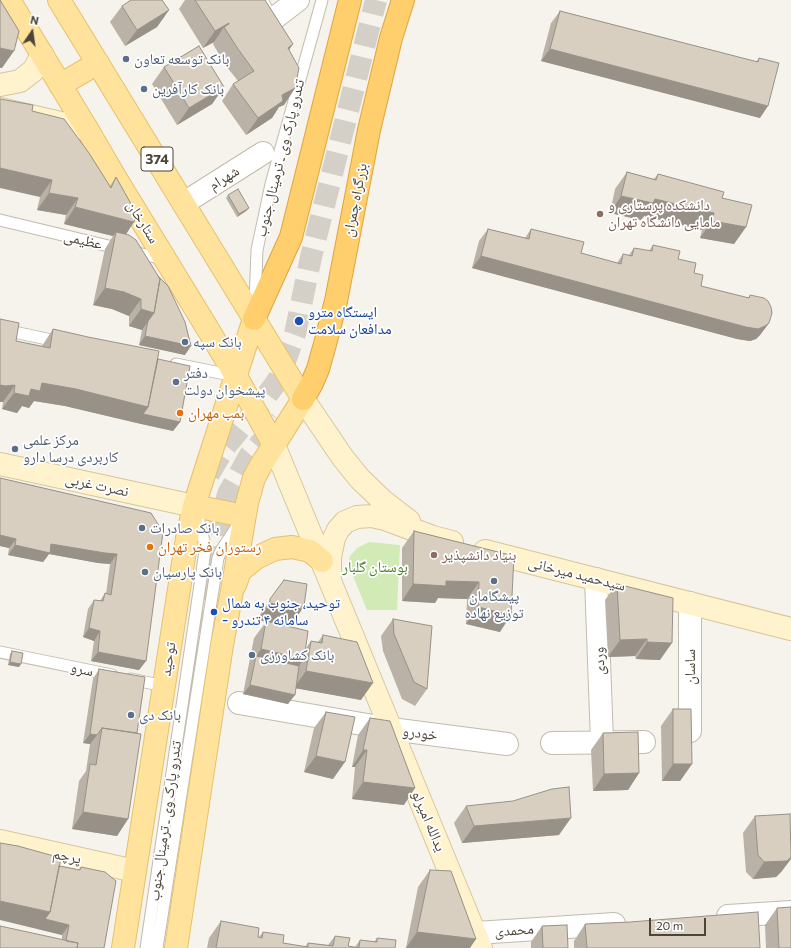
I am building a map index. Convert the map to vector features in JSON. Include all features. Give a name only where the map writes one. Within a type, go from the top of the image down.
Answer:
[{"type":"highway","points":[[254,319],[291,236],[350,0]]},
{"type":"highway","name":"بزرگراه چمران","points":[[303,399],[318,369],[336,301],[369,130],[391,38],[403,0]]},
{"type":"main road","name":"ستارخان","points":[[9,0],[236,376],[274,445]]},
{"type":"main road","name":"374","points":[[59,0],[303,399]]},
{"type":"main road","points":[[0,85],[20,81],[34,70],[42,54]]},
{"type":"main road","points":[[60,85],[98,63]]},
{"type":"main road","points":[[0,109],[87,129]]},
{"type":"main road","name":"توحید","points":[[123,948],[187,538],[194,506],[254,319]]},
{"type":"main road","points":[[176,948],[222,645],[246,503],[254,478],[261,465],[303,399],[343,458],[360,479],[394,510],[433,537]]},
{"type":"main road","name":"یدالله امیرلو","points":[[274,445],[478,941]]},
{"type":"main road","name":"نصرت غربی","points":[[0,464],[194,506]]},
{"type":"main road","points":[[194,506],[244,516]]},
{"type":"main road","points":[[326,571],[334,538],[338,530],[345,522],[357,517],[372,516],[385,518],[433,537]]},
{"type":"main road","name":"سیدحمید میرخانی","points":[[433,537],[791,629]]},
{"type":"main road","points":[[232,591],[240,572],[256,558],[274,549],[292,548],[310,551],[326,571]]},
{"type":"main road","name":"پرچم","points":[[0,842],[134,871]]},
{"type":"street","points":[[256,0],[268,23],[298,0]]},
{"type":"street","name":"شهرام","points":[[184,203],[263,153]]},
{"type":"street","name":"وردی","points":[[596,579],[602,742]]},
{"type":"street","name":"ساسان","points":[[690,603],[690,731]]},
{"type":"street","name":"خودرو","points":[[239,703],[391,729],[507,744]]},
{"type":"street","points":[[552,743],[644,742]]},
{"type":"street","points":[[712,917],[791,912]]},
{"type":"street","name":"محمدی","points":[[478,941],[633,922]]},
{"type":"lane","name":"تندرو پارک وی ـ ترمینال جنوب","points":[[254,319],[257,250],[271,184],[322,0]]},
{"type":"lane","name":"عظیمی","points":[[0,220],[166,259]]},
{"type":"lane","points":[[14,332],[68,343]]},
{"type":"lane","points":[[167,363],[236,376]]},
{"type":"lane","name":"تندرو پارک وی ـ ترمینال جنوب","points":[[146,948],[205,551],[204,541],[194,506]]},
{"type":"lane","points":[[157,948],[218,558],[222,549],[244,516]]},
{"type":"lane","name":"سرو","points":[[0,652],[164,686]]},
{"type":"green space","name":"بوستان گلبار","points":[[369,542],[400,545],[397,610],[367,610],[348,564],[350,556],[357,548]]},
{"type":"building","points":[[0,0],[19,31],[14,51],[0,48]]},
{"type":"building","points":[[131,0],[162,0],[169,10],[137,30],[122,6]]},
{"type":"building","points":[[195,0],[265,0],[293,44],[288,48],[299,68],[295,88],[282,95],[283,101],[258,118],[233,84],[254,71],[224,27],[229,23],[215,31]]},
{"type":"building","points":[[560,11],[758,62],[759,58],[779,63],[768,106],[550,49]]},
{"type":"building","points":[[199,46],[224,87],[189,108],[164,67]]},
{"type":"building","points":[[0,99],[33,105],[32,111],[64,119],[89,153],[111,188],[116,177],[136,213],[134,222],[75,207],[78,198],[49,193],[52,180],[0,168]]},
{"type":"building","points":[[627,172],[656,180],[658,174],[724,192],[722,198],[752,205],[746,227],[712,221],[714,213],[655,199],[653,203],[621,196]]},
{"type":"building","points":[[238,189],[249,208],[239,214],[228,195]]},
{"type":"building","points":[[488,229],[529,239],[531,229],[584,242],[581,253],[621,264],[623,254],[632,256],[634,248],[652,251],[653,245],[680,251],[678,259],[696,263],[694,273],[703,275],[701,286],[749,298],[750,295],[764,298],[768,301],[772,313],[769,323],[758,329],[746,327],[481,256]]},
{"type":"building","points":[[116,232],[129,235],[136,240],[160,279],[154,313],[141,309],[141,299],[124,292],[105,288]]},
{"type":"building","points":[[158,276],[168,286],[185,322],[191,346],[145,336],[148,321],[154,313],[160,279]]},
{"type":"building","points":[[0,319],[19,323],[16,341],[50,348],[53,329],[159,351],[148,407],[76,389],[42,383],[40,391],[31,389],[29,396],[14,393],[15,385],[0,385]]},
{"type":"building","points":[[158,359],[190,366],[180,422],[143,414],[148,407]]},
{"type":"building","points":[[0,478],[151,513],[163,532],[146,661],[98,652],[100,631],[89,628],[94,600],[103,601],[105,593],[111,595],[117,554],[51,544],[50,553],[15,545],[16,539],[0,535]]},
{"type":"building","points":[[414,531],[514,556],[511,615],[478,607],[479,582],[446,581],[446,586],[413,584]]},
{"type":"building","points":[[284,580],[307,584],[304,606],[292,605],[291,608],[270,603],[270,599]]},
{"type":"building","points":[[617,584],[673,598],[672,643],[647,642],[647,639],[620,640]]},
{"type":"building","points":[[393,619],[432,626],[427,689],[414,682],[394,634]]},
{"type":"building","points":[[266,621],[308,631],[304,659],[261,649]]},
{"type":"building","points":[[323,635],[357,642],[373,683],[306,671],[311,641],[322,643]]},
{"type":"building","points":[[12,651],[23,653],[21,664],[10,662]]},
{"type":"building","points":[[256,656],[299,666],[295,695],[250,685]]},
{"type":"building","points":[[99,669],[145,677],[137,733],[102,728],[97,735],[90,734]]},
{"type":"building","points":[[673,709],[691,709],[692,764],[673,764]]},
{"type":"building","points":[[326,712],[355,717],[345,762],[316,756]]},
{"type":"building","points":[[370,718],[390,721],[415,788],[363,782],[367,750],[363,750]]},
{"type":"building","points":[[102,728],[141,734],[128,819],[83,812],[90,764],[96,765]]},
{"type":"building","points":[[638,732],[639,773],[604,774],[603,733]]},
{"type":"building","points":[[569,787],[571,818],[474,826],[466,806],[513,801],[552,789]]},
{"type":"building","points":[[790,814],[791,857],[787,861],[764,862],[758,855],[755,816]]},
{"type":"building","points":[[0,843],[18,846],[61,858],[50,912],[0,901]]},
{"type":"building","points":[[59,866],[80,870],[81,867],[105,872],[116,881],[104,948],[77,948],[78,943],[66,941],[69,925],[45,919],[50,912]]},
{"type":"building","points":[[430,870],[451,871],[476,939],[417,932]]},
{"type":"building","points":[[791,907],[791,948],[779,948],[777,908]]},
{"type":"building","points":[[758,912],[760,948],[587,948],[585,924]]},
{"type":"building","points":[[221,921],[259,928],[258,937],[262,938],[263,932],[284,935],[283,943],[308,947],[308,943],[333,946],[335,936],[350,938],[348,946],[359,948],[216,948]]},
{"type":"building","points":[[567,925],[568,948],[543,948],[542,926]]},
{"type":"building","points":[[0,926],[78,943],[77,948],[0,948]]},
{"type":"building","points":[[377,938],[396,940],[395,948],[359,948],[360,940],[377,942]]},
{"type":"tunnel","points":[[209,474],[225,447],[278,380],[295,334],[311,257],[376,0]]},
{"type":"tunnel","points":[[175,796],[200,629],[217,535],[228,494],[250,455],[280,421]]},
{"type":"place","name":"بانک توسعه تعاون","points":[[126,59]]},
{"type":"place","name":"بانک کارآفرین","points":[[144,89]]},
{"type":"place","name":"دانشکده پرستاری و مامایی دانشگاه تهران","points":[[600,214]]},
{"type":"place","name":"ایستگاه مترو مدافعان سلامت","points":[[299,321]]},
{"type":"place","name":"بانک سپه","points":[[185,342]]},
{"type":"place","name":"دفتر پیشخوان دولت","points":[[176,382]]},
{"type":"place","name":"بمب مهران","points":[[180,413]]},
{"type":"place","name":"مرکز علمی کاربردی درسا دارو","points":[[15,449]]},
{"type":"place","name":"بانک صادرات","points":[[142,528]]},
{"type":"place","name":"رستوران فخر تهران","points":[[150,547]]},
{"type":"place","name":"بنیاد دانشپذیر","points":[[434,555]]},
{"type":"place","name":"بانک پارسیان","points":[[145,572]]},
{"type":"place","name":"پیشگامان توزیع نهاده","points":[[494,581]]},
{"type":"place","name":"توحید، جنوب به شمال - سامانه ۴ تندرو","points":[[214,612]]},
{"type":"place","name":"بانک کشاورزی","points":[[252,655]]},
{"type":"place","name":"بانک دی","points":[[131,715]]}]
